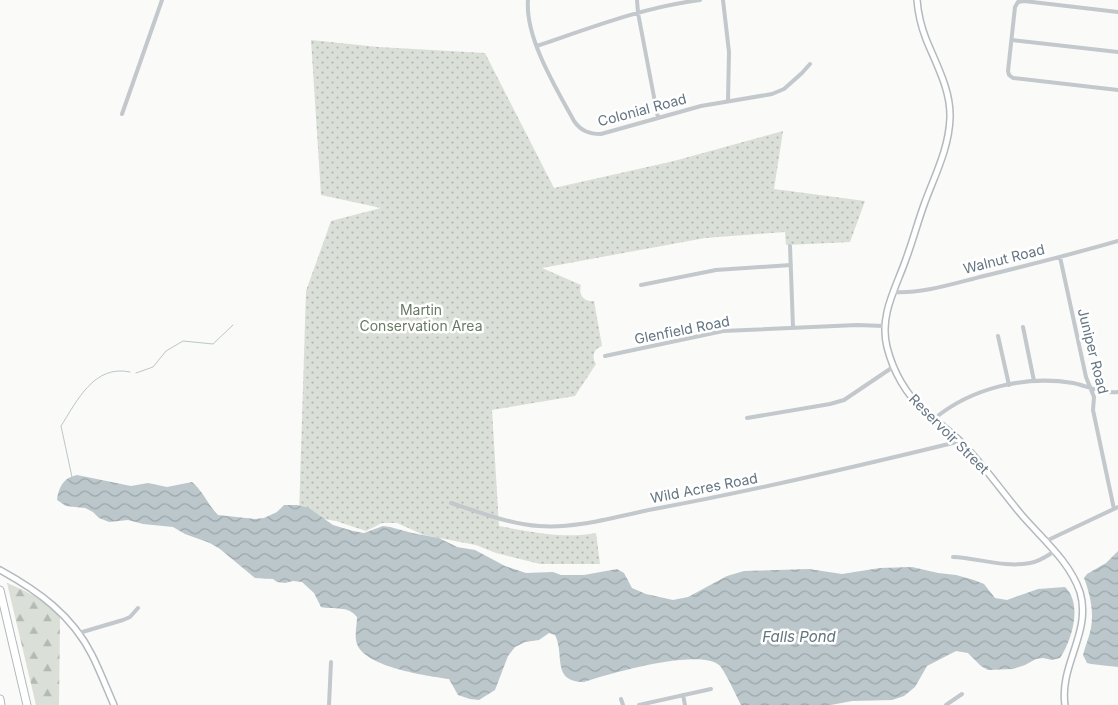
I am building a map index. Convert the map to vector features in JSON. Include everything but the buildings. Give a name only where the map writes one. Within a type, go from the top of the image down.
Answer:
[{"type":"highway","points":[[0,590],[27,705]]},
{"type":"highway","points":[[0,699],[1,705]]},
{"type":"street","points":[[122,114],[162,0]]},
{"type":"street","name":"Colonial Road","points":[[528,0],[529,21],[537,46],[574,121],[580,129],[588,133],[601,134],[701,106],[772,94],[784,89],[810,64]]},
{"type":"street","points":[[637,0],[658,118]]},
{"type":"street","points":[[537,46],[638,12],[675,3],[700,0]]},
{"type":"street","points":[[723,0],[729,52],[728,101]]},
{"type":"street","name":"Reservoir Street","points":[[917,0],[922,28],[948,93],[950,118],[946,146],[893,292],[884,326],[887,345],[893,367],[910,396],[973,454],[1018,512],[1055,551],[1075,582],[1082,603],[1080,630],[1064,680],[1065,705]]},
{"type":"street","points":[[1118,12],[1018,2],[1015,8],[1008,71],[1012,78],[1118,90]]},
{"type":"street","points":[[1012,40],[1118,52]]},
{"type":"street","name":"Walnut Road","points":[[893,292],[915,292],[1118,241]]},
{"type":"street","points":[[790,246],[793,327]]},
{"type":"street","name":"Juniper Road","points":[[1060,257],[1086,378],[1094,400],[1093,410],[1116,508]]},
{"type":"street","points":[[641,285],[716,270],[790,265]]},
{"type":"street","name":"Glenfield Road","points":[[605,356],[723,331],[857,325],[884,326]]},
{"type":"street","points":[[1023,327],[1034,381]]},
{"type":"street","points":[[998,336],[1009,384]]},
{"type":"street","points":[[746,418],[844,400],[893,367]]},
{"type":"street","points":[[934,418],[944,410],[962,401],[1009,384],[1034,381],[1068,383],[1106,392],[1118,392]]},
{"type":"street","name":"Wild Acres Road","points":[[451,503],[494,517],[538,526],[561,526],[595,522],[741,493],[960,441]]},
{"type":"street","points":[[1046,541],[1116,508]]},
{"type":"street","points":[[953,557],[1018,564],[1031,563],[1043,559],[1055,551]]},
{"type":"street","points":[[0,570],[48,600],[66,617],[92,654],[114,705]]},
{"type":"street","points":[[79,634],[130,617],[138,608]]},
{"type":"street","points":[[329,705],[331,662]]},
{"type":"street","points":[[639,705],[711,689]]},
{"type":"street","points":[[946,705],[962,694]]},
{"type":"street","points":[[683,695],[685,705]]},
{"type":"street","points":[[621,699],[623,705]]},
{"type":"green space","name":"Martin Conservation Area","points":[[311,40],[378,47],[485,53],[554,188],[674,161],[783,131],[774,189],[865,201],[850,242],[786,245],[785,232],[705,238],[542,268],[581,285],[581,295],[587,300],[594,301],[602,346],[595,351],[594,358],[596,364],[575,396],[492,410],[499,526],[560,535],[596,533],[600,564],[540,564],[496,553],[476,545],[424,535],[397,523],[382,523],[366,531],[336,521],[299,515],[306,291],[331,221],[381,208],[321,195]]},
{"type":"green space","points":[[7,583],[35,596],[60,616],[59,705],[36,705]]},
{"type":"water","name":"Falls Pond","points":[[77,475],[131,486],[148,483],[167,487],[192,482],[218,515],[255,519],[264,518],[277,512],[284,505],[297,505],[309,508],[333,525],[353,531],[364,533],[383,526],[439,538],[457,547],[475,550],[505,566],[526,573],[553,572],[561,575],[584,575],[617,569],[624,573],[632,588],[646,594],[673,600],[688,597],[727,576],[744,571],[809,569],[842,574],[880,568],[912,567],[974,580],[984,584],[995,598],[1007,600],[1038,589],[1065,587],[1074,603],[1074,622],[1072,632],[1060,658],[1052,660],[1036,659],[1013,669],[988,670],[968,653],[956,651],[927,666],[915,687],[904,696],[892,700],[852,701],[831,705],[741,705],[719,665],[708,661],[692,659],[653,664],[584,682],[574,681],[563,672],[558,642],[555,635],[549,633],[539,640],[525,642],[515,647],[508,656],[495,690],[479,700],[470,699],[458,695],[449,679],[398,669],[372,659],[362,652],[357,644],[357,617],[345,609],[321,607],[314,593],[302,582],[293,581],[285,583],[277,582],[273,579],[255,578],[220,549],[173,527],[143,524],[128,520],[109,522],[99,518],[85,508],[66,506],[57,500],[59,491],[62,484],[68,478]]},
{"type":"water","points":[[1118,551],[1118,667],[1087,663],[1083,655],[1091,628],[1092,609],[1084,578],[1087,574],[1106,563]]},
{"type":"waterway","points":[[136,373],[153,367],[166,351],[183,341],[213,344],[233,325]]},
{"type":"waterway","points":[[72,477],[61,426],[80,396],[97,379],[117,371],[130,372]]}]
